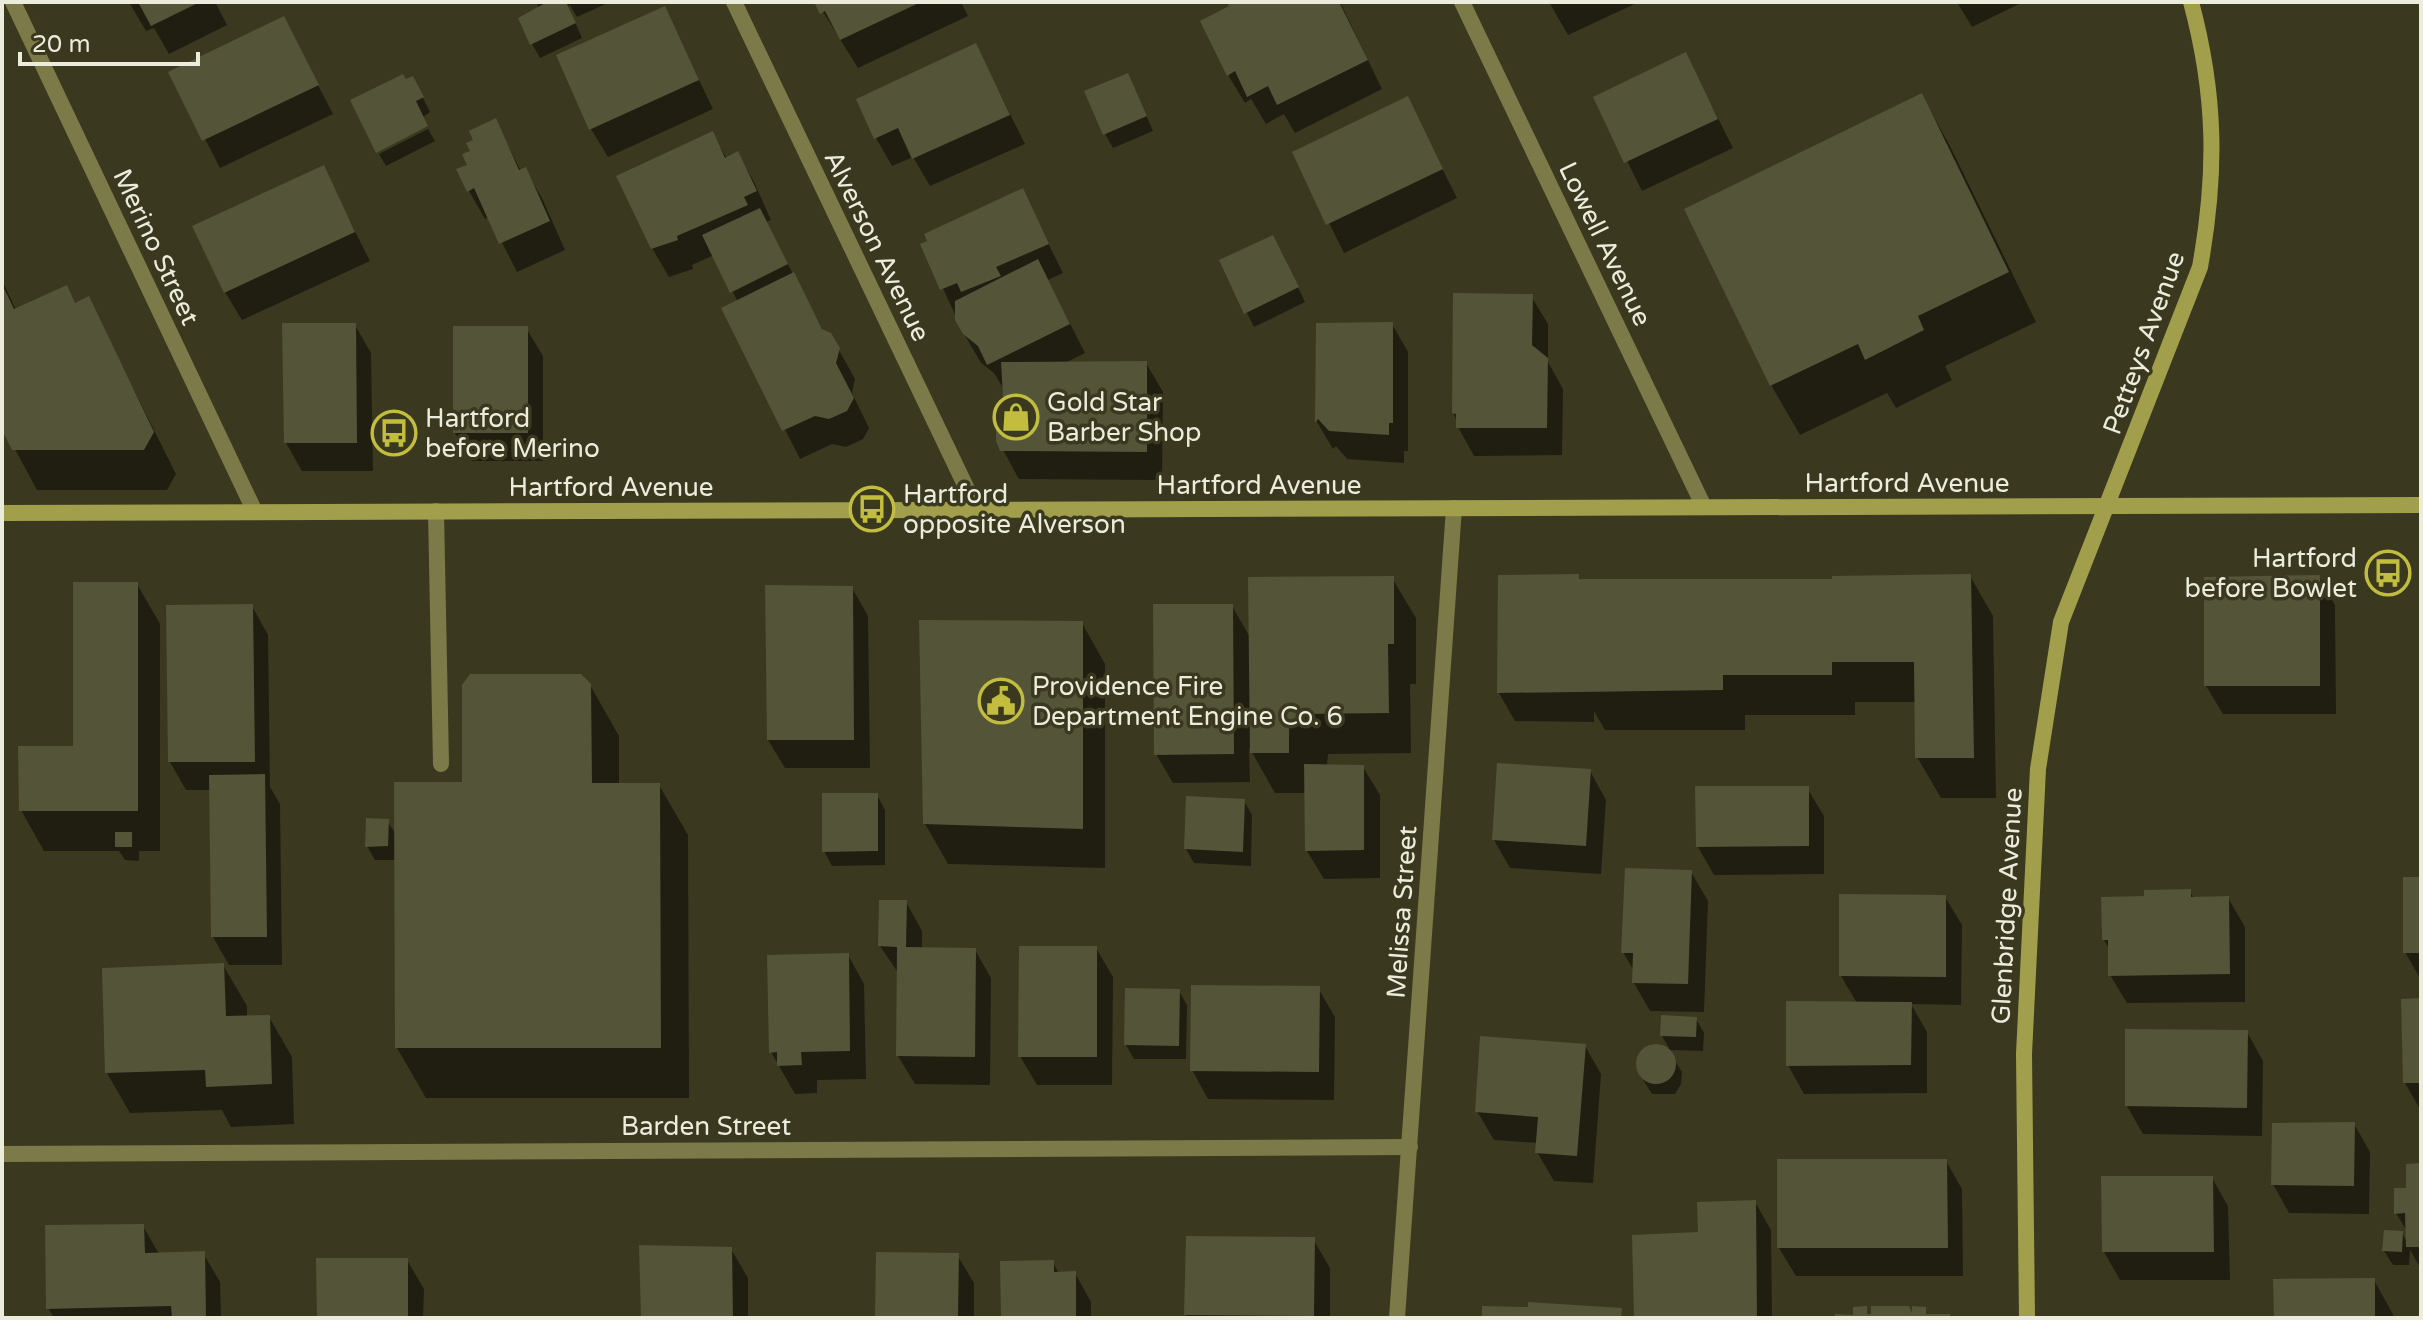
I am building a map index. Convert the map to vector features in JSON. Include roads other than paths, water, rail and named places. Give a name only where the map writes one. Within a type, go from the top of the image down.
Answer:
[{"type":"main road","name":"Petteys Avenue","points":[[2107,507],[2200,267],[2211,206],[2213,129],[2206,60],[2191,2]]},
{"type":"main road","name":"Hartford Avenue","points":[[2,513],[2421,505]]},
{"type":"main road","name":"Glenbridge Avenue","points":[[2027,1318],[2024,1054],[2038,769],[2061,622],[2107,507]]},
{"type":"street","name":"Merino Street","points":[[13,2],[255,512]]},
{"type":"street","name":"Alverson Avenue","points":[[734,2],[977,510]]},
{"type":"street","name":"Lowell Avenue","points":[[1462,2],[1704,507]]},
{"type":"street","name":"Melissa Street","points":[[1397,1318],[1454,508]]},
{"type":"street","points":[[436,511],[441,764]]},
{"type":"street","name":"Barden Street","points":[[2,1154],[1410,1147]]},
{"type":"place","name":"Gold Star Barber Shop","points":[[1016,417]]},
{"type":"place","name":"Hartford before Merino","points":[[394,433]]},
{"type":"place","name":"Hartford opposite Alverson","points":[[872,509]]},
{"type":"place","name":"Hartford before Bowlet","points":[[2388,573]]},
{"type":"place","name":"Providence Fire Department Engine Co. 6","points":[[1001,701]]}]
